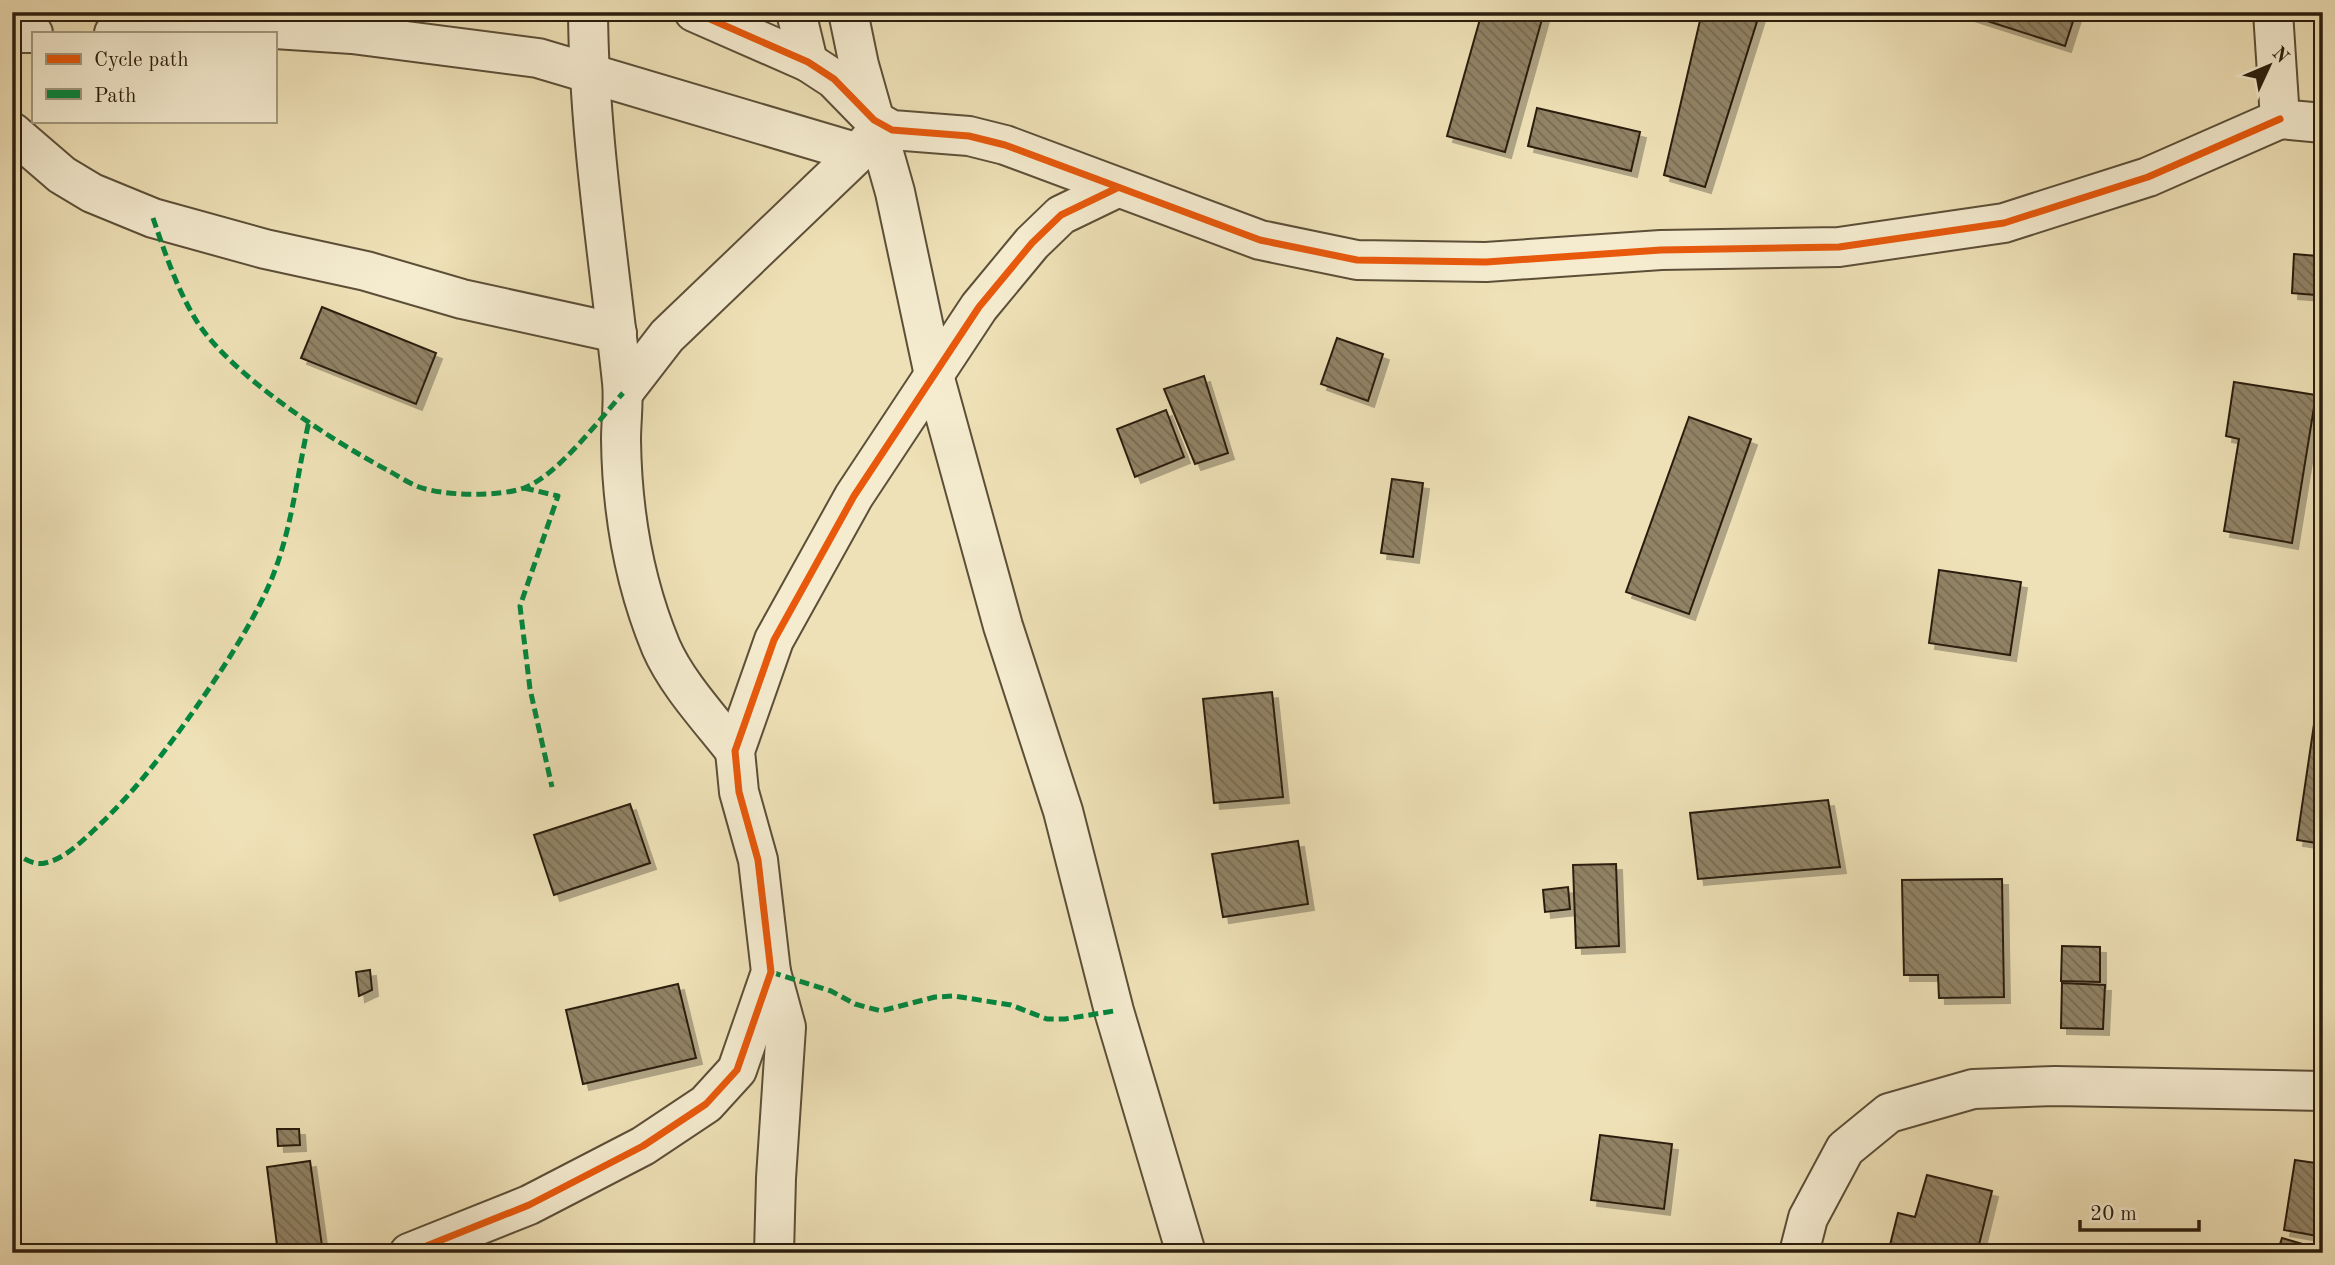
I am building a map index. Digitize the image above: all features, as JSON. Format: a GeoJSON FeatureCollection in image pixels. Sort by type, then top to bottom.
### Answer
{"type":"FeatureCollection","features":[{"type":"Feature","properties":{"kind":"street"},"geometry":{"type":"LineString","coordinates":[[588,12],[596,174],[623,394],[621,439],[631,545],[646,608],[663,650],[677,675],[735,751]]}},
{"type":"Feature","properties":{"kind":"street"},"geometry":{"type":"LineString","coordinates":[[695,12],[808,62],[834,79],[869,135],[895,192],[934,375],[1003,626],[1063,811],[1114,1011],[1186,1253]]}},
{"type":"Feature","properties":{"kind":"street"},"geometry":{"type":"LineString","coordinates":[[796,12],[808,62]]}},
{"type":"Feature","properties":{"kind":"street"},"geometry":{"type":"LineString","coordinates":[[848,12],[869,135]]}},
{"type":"Feature","properties":{"kind":"street"},"geometry":{"type":"LineString","coordinates":[[2273,12],[2280,119]]}},
{"type":"Feature","properties":{"kind":"street"},"geometry":{"type":"LineString","coordinates":[[154,32],[275,29],[352,34],[538,58],[869,135],[892,130],[969,136],[1005,145],[1260,240],[1357,260],[1486,262],[1661,250],[1839,247],[2004,223],[2148,177],[2280,119],[2323,123]]}},
{"type":"Feature","properties":{"kind":"street"},"geometry":{"type":"LineString","coordinates":[[12,33],[32,33]]}},
{"type":"Feature","properties":{"kind":"street"},"geometry":{"type":"LineString","coordinates":[[12,132],[62,175],[92,194],[153,218],[265,249],[366,271],[462,299],[617,333]]}},
{"type":"Feature","properties":{"kind":"street"},"geometry":{"type":"LineString","coordinates":[[623,394],[667,336],[869,135]]}},
{"type":"Feature","properties":{"kind":"street"},"geometry":{"type":"LineString","coordinates":[[774,1253],[786,1027],[771,972],[758,860],[739,792],[735,751],[774,640],[854,496],[979,307],[1032,243],[1061,215],[1117,188]]}},
{"type":"Feature","properties":{"kind":"street"},"geometry":{"type":"LineString","coordinates":[[409,1253],[529,1205],[643,1146],[706,1104],[737,1070],[771,972]]}},
{"type":"Feature","properties":{"kind":"street"},"geometry":{"type":"LineString","coordinates":[[1799,1253],[1808,1217],[1845,1149],[1889,1113],[1973,1089],[2054,1086],[2323,1091]]}},
{"type":"Feature","properties":{"kind":"building"},"geometry":{"type":"Polygon","coordinates":[[[1482,12],[1544,12],[1505,152],[1447,136],[1482,12]]]}},
{"type":"Feature","properties":{"kind":"building"},"geometry":{"type":"Polygon","coordinates":[[[1702,12],[1760,12],[1705,187],[1664,175],[1702,12]]]}},
{"type":"Feature","properties":{"kind":"building"},"geometry":{"type":"Polygon","coordinates":[[[1959,12],[2076,12],[2065,46],[1959,12]]]}},
{"type":"Feature","properties":{"kind":"building"},"geometry":{"type":"Polygon","coordinates":[[[1537,108],[1640,132],[1631,171],[1528,146],[1537,108]]]}},
{"type":"Feature","properties":{"kind":"building"},"geometry":{"type":"Polygon","coordinates":[[[2294,254],[2317,256],[2315,295],[2292,293],[2294,254]]]}},
{"type":"Feature","properties":{"kind":"building"},"geometry":{"type":"Polygon","coordinates":[[[322,307],[436,353],[416,404],[301,358],[322,307]]]}},
{"type":"Feature","properties":{"kind":"building"},"geometry":{"type":"Polygon","coordinates":[[[1337,338],[1383,354],[1368,401],[1321,384],[1337,338]]]}},
{"type":"Feature","properties":{"kind":"building"},"geometry":{"type":"Polygon","coordinates":[[[1204,376],[1228,453],[1195,464],[1164,389],[1204,376]]]}},
{"type":"Feature","properties":{"kind":"building"},"geometry":{"type":"Polygon","coordinates":[[[2234,382],[2316,395],[2292,543],[2224,531],[2239,439],[2226,436],[2234,382]]]}},
{"type":"Feature","properties":{"kind":"building"},"geometry":{"type":"Polygon","coordinates":[[[1166,410],[1184,457],[1135,477],[1117,429],[1166,410]]]}},
{"type":"Feature","properties":{"kind":"building"},"geometry":{"type":"Polygon","coordinates":[[[1689,417],[1751,439],[1689,614],[1626,592],[1689,417]]]}},
{"type":"Feature","properties":{"kind":"building"},"geometry":{"type":"Polygon","coordinates":[[[1392,479],[1423,483],[1413,557],[1381,553],[1392,479]]]}},
{"type":"Feature","properties":{"kind":"building"},"geometry":{"type":"Polygon","coordinates":[[[1939,570],[2021,582],[2010,655],[1929,643],[1939,570]]]}},
{"type":"Feature","properties":{"kind":"building"},"geometry":{"type":"Polygon","coordinates":[[[2323,663],[2323,844],[2297,840],[2323,663]]]}},
{"type":"Feature","properties":{"kind":"building"},"geometry":{"type":"Polygon","coordinates":[[[1272,692],[1283,797],[1214,803],[1203,699],[1272,692]]]}},
{"type":"Feature","properties":{"kind":"building"},"geometry":{"type":"Polygon","coordinates":[[[1828,800],[1840,867],[1698,879],[1690,813],[1828,800]]]}},
{"type":"Feature","properties":{"kind":"building"},"geometry":{"type":"Polygon","coordinates":[[[630,804],[650,863],[554,895],[534,835],[630,804]]]}},
{"type":"Feature","properties":{"kind":"building"},"geometry":{"type":"Polygon","coordinates":[[[1298,841],[1308,904],[1223,917],[1212,854],[1298,841]]]}},
{"type":"Feature","properties":{"kind":"building"},"geometry":{"type":"Polygon","coordinates":[[[1616,864],[1619,946],[1576,948],[1573,865],[1616,864]]]}},
{"type":"Feature","properties":{"kind":"building"},"geometry":{"type":"Polygon","coordinates":[[[2002,879],[2004,997],[1939,998],[1938,975],[1904,975],[1902,880],[2002,879]]]}},
{"type":"Feature","properties":{"kind":"building"},"geometry":{"type":"Polygon","coordinates":[[[1568,887],[1570,909],[1545,912],[1543,890],[1568,887]]]}},
{"type":"Feature","properties":{"kind":"building"},"geometry":{"type":"Polygon","coordinates":[[[2062,946],[2100,947],[2100,982],[2061,981],[2062,946]]]}},
{"type":"Feature","properties":{"kind":"building"},"geometry":{"type":"Polygon","coordinates":[[[370,970],[372,990],[359,996],[356,972],[370,970]]]}},
{"type":"Feature","properties":{"kind":"building"},"geometry":{"type":"Polygon","coordinates":[[[2062,983],[2105,985],[2103,1029],[2061,1028],[2062,983]]]}},
{"type":"Feature","properties":{"kind":"building"},"geometry":{"type":"Polygon","coordinates":[[[678,984],[696,1058],[583,1084],[566,1010],[678,984]]]}},
{"type":"Feature","properties":{"kind":"building"},"geometry":{"type":"Polygon","coordinates":[[[277,1129],[299,1129],[300,1145],[278,1146],[277,1129]]]}},
{"type":"Feature","properties":{"kind":"building"},"geometry":{"type":"Polygon","coordinates":[[[1600,1135],[1672,1144],[1664,1209],[1591,1200],[1600,1135]]]}},
{"type":"Feature","properties":{"kind":"building"},"geometry":{"type":"Polygon","coordinates":[[[2295,1160],[2323,1164],[2323,1237],[2284,1230],[2295,1160]]]}},
{"type":"Feature","properties":{"kind":"building"},"geometry":{"type":"Polygon","coordinates":[[[310,1161],[323,1253],[278,1253],[267,1167],[310,1161]]]}},
{"type":"Feature","properties":{"kind":"building"},"geometry":{"type":"Polygon","coordinates":[[[1927,1175],[1992,1191],[1977,1253],[1888,1253],[1898,1213],[1915,1217],[1927,1175]]]}},
{"type":"Feature","properties":{"kind":"building"},"geometry":{"type":"Polygon","coordinates":[[[2282,1238],[2323,1250],[2323,1253],[2277,1253],[2282,1238]]]}},
{"type":"Feature","properties":{"kind":"marked path"},"geometry":{"type":"LineString","coordinates":[[153,218],[183,296],[211,341],[256,383],[311,424],[419,487],[472,494],[501,493],[524,488],[537,482],[563,460],[623,393]]}},
{"type":"Feature","properties":{"kind":"marked path"},"geometry":{"type":"LineString","coordinates":[[12,850],[27,860],[41,864],[59,858],[71,850],[135,788],[195,709],[257,611],[273,575],[287,532],[309,421]]}},
{"type":"Feature","properties":{"kind":"marked path"},"geometry":{"type":"LineString","coordinates":[[524,488],[558,496],[520,606],[530,689],[552,787]]}},
{"type":"Feature","properties":{"kind":"marked path"},"geometry":{"type":"LineString","coordinates":[[771,972],[831,991],[855,1004],[881,1011],[935,997],[954,996],[1011,1005],[1047,1019],[1065,1019],[1114,1011]]}},
{"type":"Feature","properties":{"kind":"cycle path"},"geometry":{"type":"LineString","coordinates":[[694,12],[808,62],[834,79],[874,120],[892,130],[969,136],[1005,145],[1260,240],[1357,260],[1486,262],[1661,250],[1839,247],[2004,223],[2148,177],[2280,119]]}},
{"type":"Feature","properties":{"kind":"cycle path"},"geometry":{"type":"LineString","coordinates":[[409,1253],[529,1205],[643,1146],[706,1104],[737,1070],[771,972],[758,860],[739,792],[735,751],[774,640],[854,496],[979,307],[1032,243],[1061,215],[1117,188]]}}]}
